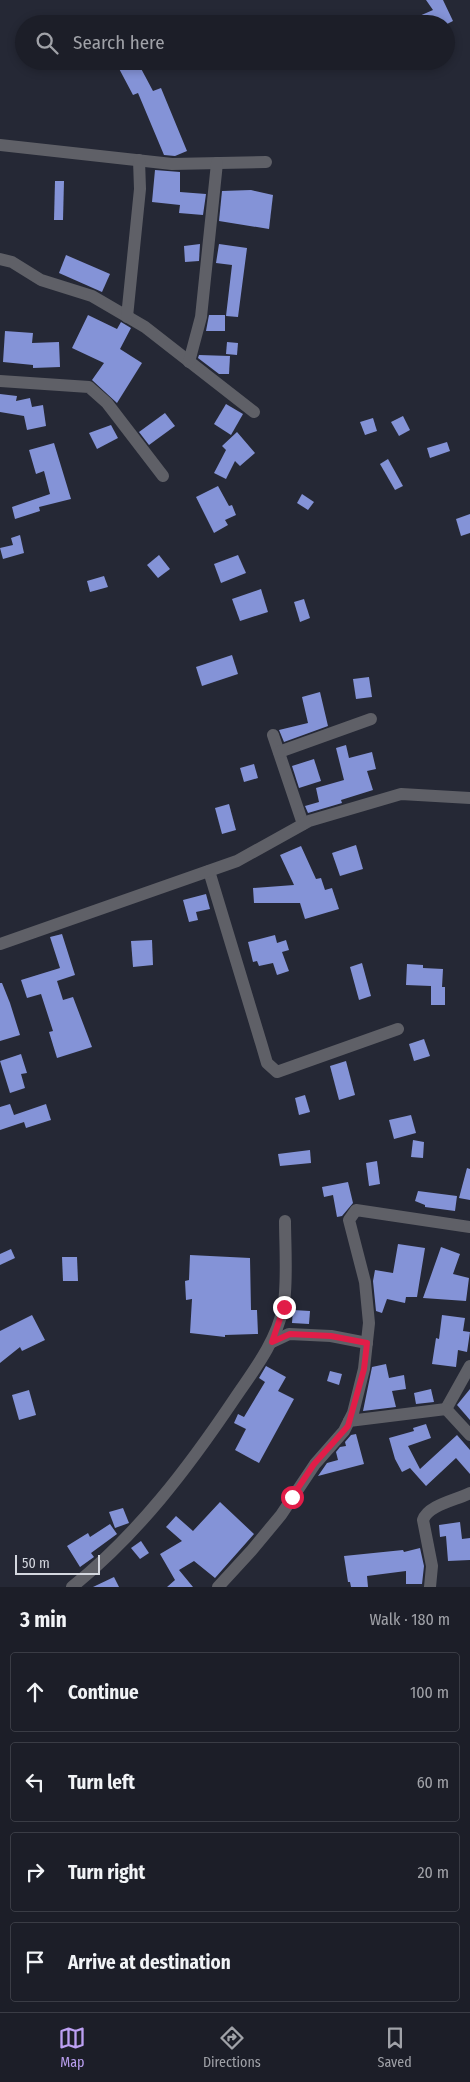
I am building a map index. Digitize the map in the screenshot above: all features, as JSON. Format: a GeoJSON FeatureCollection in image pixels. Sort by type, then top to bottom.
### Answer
{"type":"FeatureCollection","features":[{"type":"Feature","properties":{"kind":"street"},"geometry":{"type":"LineString","coordinates":[[0,145],[172,164],[266,162]]}},
{"type":"Feature","properties":{"kind":"street"},"geometry":{"type":"LineString","coordinates":[[127,317],[140,189],[138,160]]}},
{"type":"Feature","properties":{"kind":"street"},"geometry":{"type":"LineString","coordinates":[[189,362],[201,317],[217,163]]}},
{"type":"Feature","properties":{"kind":"street"},"geometry":{"type":"LineString","coordinates":[[0,259],[12,262],[41,280],[92,296],[127,317],[145,328],[254,412]]}},
{"type":"Feature","properties":{"kind":"street"},"geometry":{"type":"LineString","coordinates":[[0,381],[90,386],[107,403],[163,476]]}},
{"type":"Feature","properties":{"kind":"street"},"geometry":{"type":"LineString","coordinates":[[279,752],[370,720]]}},
{"type":"Feature","properties":{"kind":"street"},"geometry":{"type":"LineString","coordinates":[[273,735],[303,824]]}},
{"type":"Feature","properties":{"kind":"street"},"geometry":{"type":"LineString","coordinates":[[0,944],[237,861],[303,824],[401,794],[470,798]]}},
{"type":"Feature","properties":{"kind":"street"},"geometry":{"type":"LineString","coordinates":[[208,871],[267,1063],[277,1072],[398,1029]]}},
{"type":"Feature","properties":{"kind":"street"},"geometry":{"type":"LineString","coordinates":[[225,1584],[281,1515],[314,1464],[340,1436],[349,1421],[364,1369],[369,1323],[365,1282],[350,1220],[356,1210],[470,1227]]}},
{"type":"Feature","properties":{"kind":"street"},"geometry":{"type":"LineString","coordinates":[[72,1587],[103,1562],[158,1504],[197,1454],[272,1342],[284,1307],[286,1221]]}},
{"type":"Feature","properties":{"kind":"street"},"geometry":{"type":"LineString","coordinates":[[272,1342],[290,1334],[331,1336],[367,1343]]}},
{"type":"Feature","properties":{"kind":"street"},"geometry":{"type":"LineString","coordinates":[[446,1409],[470,1366]]}},
{"type":"Feature","properties":{"kind":"street"},"geometry":{"type":"LineString","coordinates":[[349,1421],[446,1409]]}},
{"type":"Feature","properties":{"kind":"street"},"geometry":{"type":"LineString","coordinates":[[446,1409],[470,1435]]}},
{"type":"Feature","properties":{"kind":"street"},"geometry":{"type":"LineString","coordinates":[[430,1587],[432,1566],[423,1520],[424,1516],[438,1506],[470,1493]]}},
{"type":"Feature","properties":{"kind":"building"},"geometry":{"type":"Polygon","coordinates":[[[426,0],[443,0],[450,15],[422,15],[433,10],[426,0]]]}},
{"type":"Feature","properties":{"kind":"building"},"geometry":{"type":"Polygon","coordinates":[[[120,70],[142,70],[153,91],[161,88],[187,151],[175,156],[164,155],[138,93],[133,95],[120,70]]]}},
{"type":"Feature","properties":{"kind":"building"},"geometry":{"type":"Polygon","coordinates":[[[155,170],[180,172],[180,192],[206,194],[203,215],[179,213],[180,205],[152,202],[155,170]]]}},
{"type":"Feature","properties":{"kind":"building"},"geometry":{"type":"Polygon","coordinates":[[[55,181],[64,181],[63,220],[54,220],[55,181]]]}},
{"type":"Feature","properties":{"kind":"building"},"geometry":{"type":"Polygon","coordinates":[[[251,190],[273,195],[269,229],[219,221],[222,191],[251,190]]]}},
{"type":"Feature","properties":{"kind":"building"},"geometry":{"type":"Polygon","coordinates":[[[200,244],[199,261],[185,262],[184,246],[200,244]]]}},
{"type":"Feature","properties":{"kind":"building"},"geometry":{"type":"Polygon","coordinates":[[[219,244],[247,248],[238,317],[226,316],[232,265],[216,263],[219,244]]]}},
{"type":"Feature","properties":{"kind":"building"},"geometry":{"type":"Polygon","coordinates":[[[66,255],[110,274],[102,292],[59,273],[66,255]]]}},
{"type":"Feature","properties":{"kind":"building"},"geometry":{"type":"Polygon","coordinates":[[[88,315],[117,329],[121,322],[131,328],[120,349],[142,363],[117,403],[92,380],[104,363],[72,348],[88,315]]]}},
{"type":"Feature","properties":{"kind":"building"},"geometry":{"type":"Polygon","coordinates":[[[209,315],[225,315],[225,331],[206,331],[209,315]]]}},
{"type":"Feature","properties":{"kind":"building"},"geometry":{"type":"Polygon","coordinates":[[[5,331],[33,333],[32,343],[59,342],[60,367],[33,368],[33,365],[3,362],[5,331]]]}},
{"type":"Feature","properties":{"kind":"building"},"geometry":{"type":"Polygon","coordinates":[[[227,342],[238,343],[237,355],[226,354],[227,342]]]}},
{"type":"Feature","properties":{"kind":"building"},"geometry":{"type":"Polygon","coordinates":[[[199,355],[230,356],[229,374],[219,374],[198,358],[199,355]]]}},
{"type":"Feature","properties":{"kind":"building"},"geometry":{"type":"Polygon","coordinates":[[[0,394],[17,396],[16,401],[30,398],[32,407],[43,405],[46,426],[27,430],[24,416],[0,412],[0,394]]]}},
{"type":"Feature","properties":{"kind":"building"},"geometry":{"type":"Polygon","coordinates":[[[226,404],[243,414],[231,435],[214,424],[226,404]]]}},
{"type":"Feature","properties":{"kind":"building"},"geometry":{"type":"Polygon","coordinates":[[[165,413],[175,426],[149,445],[139,432],[165,413]]]}},
{"type":"Feature","properties":{"kind":"building"},"geometry":{"type":"Polygon","coordinates":[[[403,416],[410,430],[399,436],[391,422],[403,416]]]}},
{"type":"Feature","properties":{"kind":"building"},"geometry":{"type":"Polygon","coordinates":[[[373,418],[377,431],[365,435],[360,422],[373,418]]]}},
{"type":"Feature","properties":{"kind":"building"},"geometry":{"type":"Polygon","coordinates":[[[111,425],[118,438],[97,449],[89,433],[111,425]]]}},
{"type":"Feature","properties":{"kind":"building"},"geometry":{"type":"Polygon","coordinates":[[[237,432],[255,453],[240,466],[235,461],[226,479],[214,473],[226,450],[222,446],[237,432]]]}},
{"type":"Feature","properties":{"kind":"building"},"geometry":{"type":"Polygon","coordinates":[[[447,442],[450,451],[430,458],[427,448],[447,442]]]}},
{"type":"Feature","properties":{"kind":"building"},"geometry":{"type":"Polygon","coordinates":[[[54,443],[71,499],[39,507],[40,511],[15,519],[12,507],[50,494],[44,471],[36,474],[29,450],[54,443]]]}},
{"type":"Feature","properties":{"kind":"building"},"geometry":{"type":"Polygon","coordinates":[[[388,459],[403,486],[395,490],[380,464],[388,459]]]}},
{"type":"Feature","properties":{"kind":"building"},"geometry":{"type":"Polygon","coordinates":[[[218,486],[229,506],[232,505],[236,515],[225,520],[228,525],[214,533],[196,497],[218,486]]]}},
{"type":"Feature","properties":{"kind":"building"},"geometry":{"type":"Polygon","coordinates":[[[302,494],[314,502],[308,510],[297,503],[302,494]]]}},
{"type":"Feature","properties":{"kind":"building"},"geometry":{"type":"Polygon","coordinates":[[[470,514],[470,533],[461,536],[456,519],[470,514]]]}},
{"type":"Feature","properties":{"kind":"building"},"geometry":{"type":"Polygon","coordinates":[[[20,535],[24,553],[3,559],[0,548],[13,545],[11,538],[20,535]]]}},
{"type":"Feature","properties":{"kind":"building"},"geometry":{"type":"Polygon","coordinates":[[[159,555],[170,569],[158,578],[147,565],[159,555]]]}},
{"type":"Feature","properties":{"kind":"building"},"geometry":{"type":"Polygon","coordinates":[[[238,555],[246,573],[221,583],[214,564],[238,555]]]}},
{"type":"Feature","properties":{"kind":"building"},"geometry":{"type":"Polygon","coordinates":[[[104,576],[108,587],[90,592],[87,581],[104,576]]]}},
{"type":"Feature","properties":{"kind":"building"},"geometry":{"type":"Polygon","coordinates":[[[261,589],[268,612],[240,621],[232,599],[261,589]]]}},
{"type":"Feature","properties":{"kind":"building"},"geometry":{"type":"Polygon","coordinates":[[[304,599],[310,618],[300,622],[294,602],[304,599]]]}},
{"type":"Feature","properties":{"kind":"building"},"geometry":{"type":"Polygon","coordinates":[[[232,655],[238,674],[202,686],[196,667],[232,655]]]}},
{"type":"Feature","properties":{"kind":"building"},"geometry":{"type":"Polygon","coordinates":[[[369,677],[372,697],[356,699],[353,679],[369,677]]]}},
{"type":"Feature","properties":{"kind":"building"},"geometry":{"type":"Polygon","coordinates":[[[320,692],[328,726],[284,742],[279,730],[308,723],[302,697],[320,692]]]}},
{"type":"Feature","properties":{"kind":"building"},"geometry":{"type":"Polygon","coordinates":[[[346,745],[349,758],[372,752],[376,769],[367,771],[373,790],[341,800],[342,803],[308,813],[305,806],[319,802],[316,788],[344,780],[336,748],[346,745]]]}},
{"type":"Feature","properties":{"kind":"building"},"geometry":{"type":"Polygon","coordinates":[[[314,759],[321,781],[299,788],[292,766],[314,759]]]}},
{"type":"Feature","properties":{"kind":"building"},"geometry":{"type":"Polygon","coordinates":[[[254,764],[258,778],[244,782],[240,768],[254,764]]]}},
{"type":"Feature","properties":{"kind":"building"},"geometry":{"type":"Polygon","coordinates":[[[229,804],[236,830],[222,834],[215,808],[229,804]]]}},
{"type":"Feature","properties":{"kind":"building"},"geometry":{"type":"Polygon","coordinates":[[[356,845],[363,869],[340,876],[332,853],[356,845]]]}},
{"type":"Feature","properties":{"kind":"building"},"geometry":{"type":"Polygon","coordinates":[[[301,846],[316,879],[321,878],[325,890],[332,888],[339,909],[305,919],[300,903],[254,903],[253,888],[294,885],[280,855],[301,846]]]}},
{"type":"Feature","properties":{"kind":"building"},"geometry":{"type":"Polygon","coordinates":[[[206,894],[210,909],[196,912],[198,920],[189,922],[183,900],[206,894]]]}},
{"type":"Feature","properties":{"kind":"building"},"geometry":{"type":"Polygon","coordinates":[[[62,934],[75,975],[57,981],[63,1000],[73,997],[92,1047],[57,1058],[49,1032],[53,1031],[41,994],[27,998],[21,980],[60,968],[50,937],[62,934]]]}},
{"type":"Feature","properties":{"kind":"building"},"geometry":{"type":"Polygon","coordinates":[[[275,935],[277,943],[286,940],[289,950],[282,952],[289,971],[277,975],[273,963],[259,966],[257,961],[253,962],[248,942],[275,935]]]}},
{"type":"Feature","properties":{"kind":"building"},"geometry":{"type":"Polygon","coordinates":[[[152,940],[153,965],[133,967],[131,941],[152,940]]]}},
{"type":"Feature","properties":{"kind":"building"},"geometry":{"type":"Polygon","coordinates":[[[362,963],[371,996],[359,1000],[350,967],[362,963]]]}},
{"type":"Feature","properties":{"kind":"building"},"geometry":{"type":"Polygon","coordinates":[[[407,964],[423,965],[423,968],[443,969],[442,987],[445,987],[445,1005],[431,1005],[431,986],[406,985],[407,964]]]}},
{"type":"Feature","properties":{"kind":"building"},"geometry":{"type":"Polygon","coordinates":[[[0,983],[2,983],[10,1003],[20,1035],[0,1041],[0,983]]]}},
{"type":"Feature","properties":{"kind":"building"},"geometry":{"type":"Polygon","coordinates":[[[424,1039],[430,1056],[414,1061],[409,1044],[424,1039]]]}},
{"type":"Feature","properties":{"kind":"building"},"geometry":{"type":"Polygon","coordinates":[[[21,1054],[27,1073],[21,1074],[25,1088],[10,1093],[0,1061],[21,1054]]]}},
{"type":"Feature","properties":{"kind":"building"},"geometry":{"type":"Polygon","coordinates":[[[346,1061],[355,1095],[339,1100],[330,1066],[346,1061]]]}},
{"type":"Feature","properties":{"kind":"building"},"geometry":{"type":"Polygon","coordinates":[[[305,1095],[310,1112],[299,1115],[295,1098],[305,1095]]]}},
{"type":"Feature","properties":{"kind":"building"},"geometry":{"type":"Polygon","coordinates":[[[10,1104],[14,1115],[46,1104],[51,1120],[26,1128],[24,1122],[0,1130],[0,1107],[10,1104]]]}},
{"type":"Feature","properties":{"kind":"building"},"geometry":{"type":"Polygon","coordinates":[[[411,1115],[416,1133],[394,1139],[389,1120],[411,1115]]]}},
{"type":"Feature","properties":{"kind":"building"},"geometry":{"type":"Polygon","coordinates":[[[413,1140],[424,1142],[423,1158],[411,1157],[413,1140]]]}},
{"type":"Feature","properties":{"kind":"building"},"geometry":{"type":"Polygon","coordinates":[[[310,1150],[311,1163],[280,1166],[278,1154],[310,1150]]]}},
{"type":"Feature","properties":{"kind":"building"},"geometry":{"type":"Polygon","coordinates":[[[377,1161],[380,1184],[369,1186],[366,1163],[377,1161]]]}},
{"type":"Feature","properties":{"kind":"building"},"geometry":{"type":"Polygon","coordinates":[[[467,1168],[470,1169],[470,1200],[459,1198],[467,1168]]]}},
{"type":"Feature","properties":{"kind":"building"},"geometry":{"type":"Polygon","coordinates":[[[348,1182],[353,1203],[342,1216],[337,1217],[333,1195],[324,1197],[322,1187],[348,1182]]]}},
{"type":"Feature","properties":{"kind":"building"},"geometry":{"type":"Polygon","coordinates":[[[418,1191],[457,1196],[455,1211],[425,1207],[425,1205],[415,1201],[418,1191]]]}},
{"type":"Feature","properties":{"kind":"building"},"geometry":{"type":"Polygon","coordinates":[[[398,1244],[425,1248],[417,1297],[406,1297],[405,1303],[387,1299],[382,1313],[376,1311],[373,1281],[375,1270],[393,1273],[398,1244]]]}},
{"type":"Feature","properties":{"kind":"building"},"geometry":{"type":"Polygon","coordinates":[[[441,1247],[460,1254],[453,1274],[469,1278],[466,1301],[423,1298],[441,1247]]]}},
{"type":"Feature","properties":{"kind":"building"},"geometry":{"type":"Polygon","coordinates":[[[11,1249],[15,1258],[0,1265],[0,1254],[11,1249]]]}},
{"type":"Feature","properties":{"kind":"building"},"geometry":{"type":"Polygon","coordinates":[[[190,1255],[250,1258],[251,1310],[257,1310],[258,1334],[225,1335],[225,1337],[190,1333],[192,1299],[186,1300],[185,1281],[189,1280],[190,1255]]]}},
{"type":"Feature","properties":{"kind":"building"},"geometry":{"type":"Polygon","coordinates":[[[62,1257],[77,1257],[78,1281],[63,1281],[62,1257]]]}},
{"type":"Feature","properties":{"kind":"building"},"geometry":{"type":"Polygon","coordinates":[[[293,1310],[310,1311],[309,1324],[292,1323],[293,1310]]]}},
{"type":"Feature","properties":{"kind":"building"},"geometry":{"type":"Polygon","coordinates":[[[32,1315],[45,1340],[22,1351],[20,1347],[0,1363],[0,1331],[32,1315]]]}},
{"type":"Feature","properties":{"kind":"building"},"geometry":{"type":"Polygon","coordinates":[[[442,1315],[465,1318],[463,1331],[470,1332],[467,1352],[458,1350],[456,1367],[432,1364],[436,1338],[439,1339],[442,1315]]]}},
{"type":"Feature","properties":{"kind":"building"},"geometry":{"type":"Polygon","coordinates":[[[386,1364],[389,1378],[404,1375],[406,1389],[392,1391],[396,1407],[363,1411],[372,1367],[386,1364]]]}},
{"type":"Feature","properties":{"kind":"building"},"geometry":{"type":"Polygon","coordinates":[[[266,1366],[286,1377],[278,1391],[294,1399],[259,1463],[235,1450],[246,1429],[234,1423],[238,1414],[244,1417],[265,1382],[259,1378],[266,1366]]]}},
{"type":"Feature","properties":{"kind":"building"},"geometry":{"type":"Polygon","coordinates":[[[330,1371],[342,1374],[339,1385],[327,1381],[330,1371]]]}},
{"type":"Feature","properties":{"kind":"building"},"geometry":{"type":"Polygon","coordinates":[[[431,1389],[434,1402],[416,1404],[414,1393],[431,1389]]]}},
{"type":"Feature","properties":{"kind":"building"},"geometry":{"type":"Polygon","coordinates":[[[470,1389],[470,1420],[457,1405],[470,1389]]]}},
{"type":"Feature","properties":{"kind":"building"},"geometry":{"type":"Polygon","coordinates":[[[29,1390],[36,1415],[19,1420],[12,1395],[29,1390]]]}},
{"type":"Feature","properties":{"kind":"building"},"geometry":{"type":"Polygon","coordinates":[[[426,1424],[431,1438],[408,1446],[420,1469],[457,1435],[470,1450],[470,1474],[456,1458],[426,1486],[410,1468],[402,1472],[395,1459],[389,1438],[414,1431],[413,1428],[426,1424]]]}},
{"type":"Feature","properties":{"kind":"building"},"geometry":{"type":"Polygon","coordinates":[[[356,1434],[364,1464],[318,1476],[327,1463],[338,1460],[336,1452],[340,1447],[346,1446],[345,1442],[351,1435],[356,1434]]]}},
{"type":"Feature","properties":{"kind":"building"},"geometry":{"type":"Polygon","coordinates":[[[220,1502],[254,1534],[215,1578],[194,1561],[179,1570],[193,1587],[167,1587],[175,1580],[160,1554],[182,1541],[166,1527],[176,1516],[193,1531],[220,1502]]]}},
{"type":"Feature","properties":{"kind":"building"},"geometry":{"type":"Polygon","coordinates":[[[123,1508],[129,1523],[115,1528],[109,1512],[123,1508]]]}},
{"type":"Feature","properties":{"kind":"building"},"geometry":{"type":"Polygon","coordinates":[[[460,1522],[462,1539],[470,1538],[470,1560],[448,1561],[446,1536],[440,1537],[439,1525],[460,1522]]]}},
{"type":"Feature","properties":{"kind":"building"},"geometry":{"type":"Polygon","coordinates":[[[110,1524],[117,1534],[91,1553],[94,1557],[80,1567],[67,1546],[88,1533],[90,1537],[110,1524]]]}},
{"type":"Feature","properties":{"kind":"building"},"geometry":{"type":"Polygon","coordinates":[[[141,1541],[149,1553],[140,1559],[131,1548],[141,1541]]]}},
{"type":"Feature","properties":{"kind":"building"},"geometry":{"type":"Polygon","coordinates":[[[420,1548],[424,1566],[422,1584],[406,1584],[406,1571],[367,1576],[368,1587],[351,1587],[350,1582],[348,1582],[344,1556],[403,1550],[404,1552],[420,1548]]]}},
{"type":"Feature","properties":{"kind":"building"},"geometry":{"type":"Polygon","coordinates":[[[114,1577],[119,1587],[93,1587],[114,1577]]]}},
{"type":"Feature","properties":{"kind":"route"},"geometry":{"type":"LineString","coordinates":[[284,1307],[272,1342],[290,1334],[331,1336],[367,1343],[364,1369],[348,1426],[314,1464],[292,1497]]}}]}
